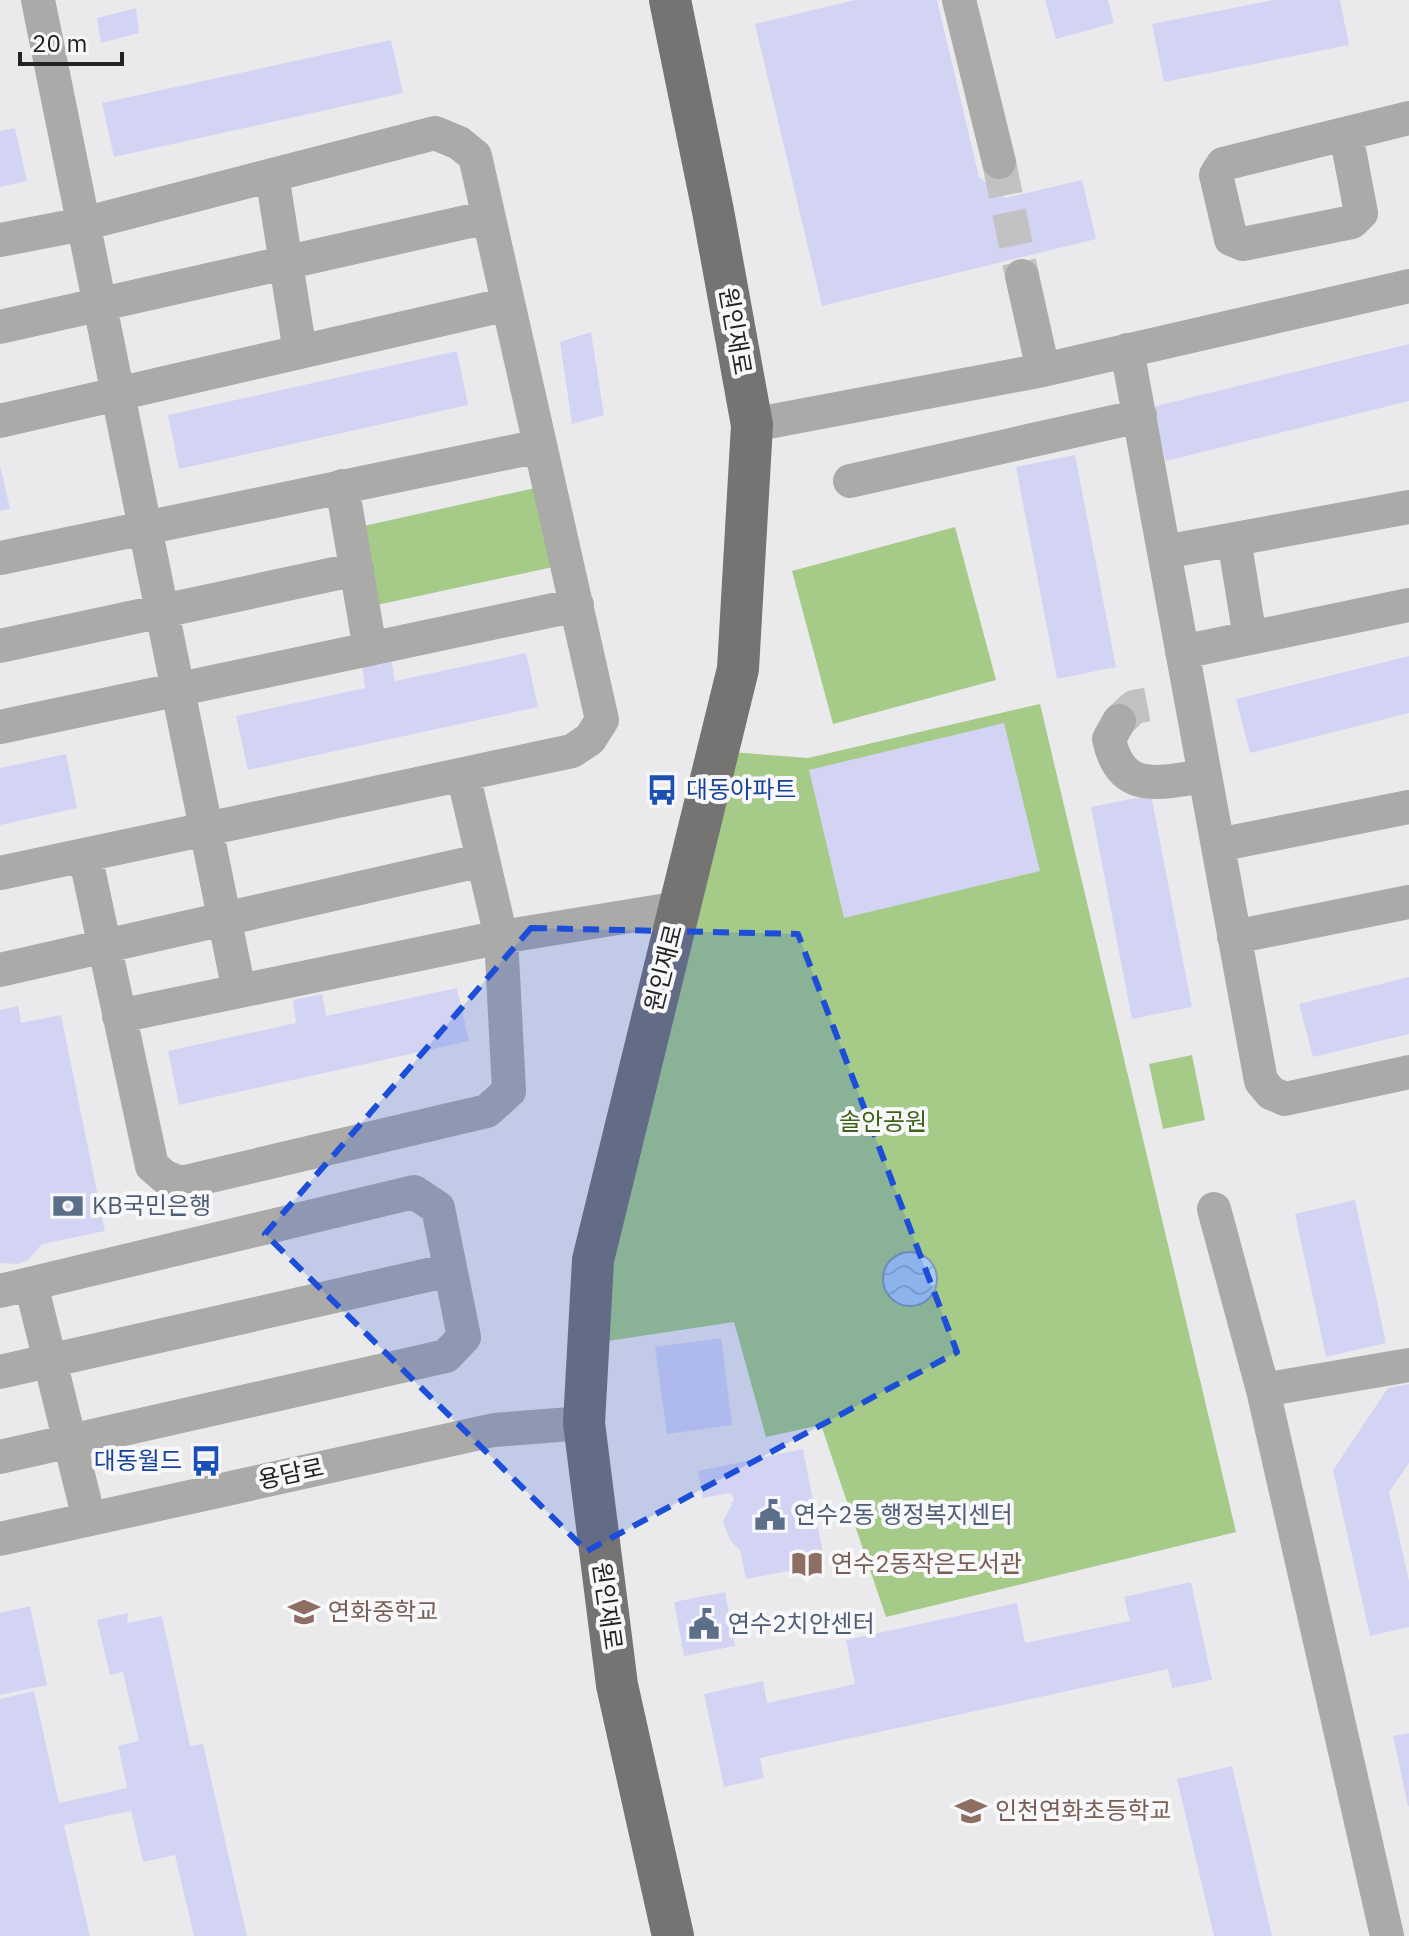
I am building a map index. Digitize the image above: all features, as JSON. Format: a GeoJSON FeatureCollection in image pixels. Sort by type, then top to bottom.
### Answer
{"type":"FeatureCollection","features":[{"type":"Feature","properties":{"kind":"main road","name":"원인재로"},"geometry":{"type":"LineString","coordinates":[[670,0],[752,425],[738,669],[593,1260],[584,1423],[617,1685],[673,1936]]}},
{"type":"Feature","properties":{"kind":"street"},"geometry":{"type":"LineString","coordinates":[[38,0],[239,991]]}},
{"type":"Feature","properties":{"kind":"street"},"geometry":{"type":"LineString","coordinates":[[959,0],[999,162]]}},
{"type":"Feature","properties":{"kind":"street"},"geometry":{"type":"LineString","coordinates":[[1346,134],[1409,118]]}},
{"type":"Feature","properties":{"kind":"street"},"geometry":{"type":"LineString","coordinates":[[0,240],[83,224],[435,133],[459,143],[475,156],[602,720],[590,739],[572,751],[0,873]]}},
{"type":"Feature","properties":{"kind":"street"},"geometry":{"type":"LineString","coordinates":[[272,175],[300,352]]}},
{"type":"Feature","properties":{"kind":"street"},"geometry":{"type":"LineString","coordinates":[[0,327],[488,217]]}},
{"type":"Feature","properties":{"kind":"street"},"geometry":{"type":"LineString","coordinates":[[1022,276],[1043,370]]}},
{"type":"Feature","properties":{"kind":"street"},"geometry":{"type":"LineString","coordinates":[[752,425],[1043,370],[1409,286]]}},
{"type":"Feature","properties":{"kind":"street"},"geometry":{"type":"LineString","coordinates":[[0,421],[508,304]]}},
{"type":"Feature","properties":{"kind":"street"},"geometry":{"type":"LineString","coordinates":[[1127,350],[1261,1081],[1271,1093],[1285,1099],[1409,1072]]}},
{"type":"Feature","properties":{"kind":"street"},"geometry":{"type":"LineString","coordinates":[[850,481],[1140,416]]}},
{"type":"Feature","properties":{"kind":"street"},"geometry":{"type":"LineString","coordinates":[[0,558],[540,446]]}},
{"type":"Feature","properties":{"kind":"street"},"geometry":{"type":"LineString","coordinates":[[342,486],[370,649]]}},
{"type":"Feature","properties":{"kind":"street"},"geometry":{"type":"LineString","coordinates":[[1164,552],[1409,507]]}},
{"type":"Feature","properties":{"kind":"street"},"geometry":{"type":"LineString","coordinates":[[1234,539],[1250,638]]}},
{"type":"Feature","properties":{"kind":"street"},"geometry":{"type":"LineString","coordinates":[[0,646],[357,569]]}},
{"type":"Feature","properties":{"kind":"street"},"geometry":{"type":"LineString","coordinates":[[0,727],[577,605]]}},
{"type":"Feature","properties":{"kind":"street"},"geometry":{"type":"LineString","coordinates":[[1182,652],[1409,605]]}},
{"type":"Feature","properties":{"kind":"street"},"geometry":{"type":"LineString","coordinates":[[1119,721],[1109,739],[1113,758],[1129,776],[1149,783],[1205,776]]}},
{"type":"Feature","properties":{"kind":"street"},"geometry":{"type":"LineString","coordinates":[[85,855],[152,1166],[165,1177],[181,1183],[487,1111],[509,1091],[501,937],[463,774]]}},
{"type":"Feature","properties":{"kind":"street"},"geometry":{"type":"LineString","coordinates":[[1218,845],[1409,807]]}},
{"type":"Feature","properties":{"kind":"street"},"geometry":{"type":"LineString","coordinates":[[0,970],[483,860]]}},
{"type":"Feature","properties":{"kind":"street"},"geometry":{"type":"LineString","coordinates":[[1234,937],[1409,902]]}},
{"type":"Feature","properties":{"kind":"street"},"geometry":{"type":"LineString","coordinates":[[119,1016],[501,937],[679,908]]}},
{"type":"Feature","properties":{"kind":"street"},"geometry":{"type":"LineString","coordinates":[[0,1457],[71,1441],[446,1356],[464,1337],[438,1208],[414,1192],[16,1287],[52,1361],[71,1441],[89,1519]]}},
{"type":"Feature","properties":{"kind":"street"},"geometry":{"type":"LineString","coordinates":[[1214,1209],[1263,1390],[1387,1936]]}},
{"type":"Feature","properties":{"kind":"street"},"geometry":{"type":"LineString","coordinates":[[0,1372],[450,1270]]}},
{"type":"Feature","properties":{"kind":"street"},"geometry":{"type":"LineString","coordinates":[[1263,1390],[1409,1365]]}},
{"type":"Feature","properties":{"kind":"street","name":"용담로"},"geometry":{"type":"LineString","coordinates":[[0,1539],[494,1430],[584,1423]]}},
{"type":"Feature","properties":{"kind":"highlighted area"},"geometry":{"type":"Polygon","coordinates":[[[531,928],[798,934],[957,1352],[587,1551],[265,1234],[531,928]]]}},
{"type":"Feature","properties":{"kind":"green space"},"geometry":{"type":"Polygon","coordinates":[[[549,485],[567,564],[363,608],[350,529],[549,485]]]}},
{"type":"Feature","properties":{"kind":"green space"},"geometry":{"type":"Polygon","coordinates":[[[955,527],[996,680],[833,724],[792,571],[955,527]]]}},
{"type":"Feature","properties":{"kind":"green space","name":"솔안공원"},"geometry":{"type":"Polygon","coordinates":[[[1040,704],[1236,1532],[886,1617],[821,1425],[766,1437],[734,1322],[588,1344],[718,751],[808,758],[1040,704]]]}},
{"type":"Feature","properties":{"kind":"green space"},"geometry":{"type":"Polygon","coordinates":[[[1192,1055],[1205,1120],[1163,1129],[1149,1064],[1192,1055]]]}},
{"type":"Feature","properties":{"kind":"water"},"geometry":{"type":"Polygon","coordinates":[[[910,1252],[929,1260],[937,1279],[929,1298],[910,1306],[891,1298],[883,1279],[891,1260],[910,1252]]]}},
{"type":"Feature","properties":{"kind":"building"},"geometry":{"type":"Polygon","coordinates":[[[855,0],[937,0],[979,177],[1005,198],[1082,180],[1096,239],[822,306],[755,24],[855,0]]]}},
{"type":"Feature","properties":{"kind":"building"},"geometry":{"type":"Polygon","coordinates":[[[1045,0],[1108,0],[1114,23],[1056,39],[1045,0]]]}},
{"type":"Feature","properties":{"kind":"building"},"geometry":{"type":"Polygon","coordinates":[[[1273,0],[1340,0],[1349,45],[1164,82],[1152,24],[1273,0]]]}},
{"type":"Feature","properties":{"kind":"building"},"geometry":{"type":"Polygon","coordinates":[[[136,8],[139,33],[101,43],[97,18],[136,8]]]}},
{"type":"Feature","properties":{"kind":"building"},"geometry":{"type":"Polygon","coordinates":[[[391,40],[403,93],[114,157],[102,103],[391,40]]]}},
{"type":"Feature","properties":{"kind":"building"},"geometry":{"type":"Polygon","coordinates":[[[15,128],[27,181],[0,187],[0,131],[15,128]]]}},
{"type":"Feature","properties":{"kind":"building"},"geometry":{"type":"Polygon","coordinates":[[[591,332],[604,415],[572,424],[560,342],[591,332]]]}},
{"type":"Feature","properties":{"kind":"building"},"geometry":{"type":"Polygon","coordinates":[[[1409,344],[1409,401],[1166,461],[1152,407],[1409,344]]]}},
{"type":"Feature","properties":{"kind":"building"},"geometry":{"type":"Polygon","coordinates":[[[457,351],[468,405],[179,469],[168,415],[457,351]]]}},
{"type":"Feature","properties":{"kind":"building"},"geometry":{"type":"Polygon","coordinates":[[[1075,455],[1116,667],[1057,679],[1016,467],[1075,455]]]}},
{"type":"Feature","properties":{"kind":"building"},"geometry":{"type":"Polygon","coordinates":[[[0,469],[10,509],[0,511],[0,469]]]}},
{"type":"Feature","properties":{"kind":"building"},"geometry":{"type":"Polygon","coordinates":[[[526,653],[538,707],[248,770],[236,716],[365,688],[362,665],[391,659],[395,681],[526,653]]]}},
{"type":"Feature","properties":{"kind":"building"},"geometry":{"type":"Polygon","coordinates":[[[1409,656],[1409,713],[1250,753],[1236,699],[1409,656]]]}},
{"type":"Feature","properties":{"kind":"building"},"geometry":{"type":"Polygon","coordinates":[[[1004,723],[1040,871],[844,918],[809,770],[1004,723]]]}},
{"type":"Feature","properties":{"kind":"building"},"geometry":{"type":"Polygon","coordinates":[[[66,754],[77,808],[0,825],[0,768],[66,754]]]}},
{"type":"Feature","properties":{"kind":"building"},"geometry":{"type":"Polygon","coordinates":[[[1151,795],[1192,1007],[1132,1019],[1091,807],[1151,795]]]}},
{"type":"Feature","properties":{"kind":"building"},"geometry":{"type":"Polygon","coordinates":[[[1409,977],[1409,1034],[1313,1057],[1299,1004],[1409,977]]]}},
{"type":"Feature","properties":{"kind":"building"},"geometry":{"type":"Polygon","coordinates":[[[457,988],[469,1041],[179,1105],[168,1051],[296,1023],[293,1000],[322,994],[326,1016],[457,988]]]}},
{"type":"Feature","properties":{"kind":"building"},"geometry":{"type":"Polygon","coordinates":[[[18,1006],[21,1023],[61,1015],[105,1231],[42,1244],[28,1260],[17,1264],[0,1263],[0,1010],[18,1006]]]}},
{"type":"Feature","properties":{"kind":"building"},"geometry":{"type":"Polygon","coordinates":[[[1355,1200],[1386,1343],[1326,1357],[1295,1214],[1355,1200]]]}},
{"type":"Feature","properties":{"kind":"building"},"geometry":{"type":"Polygon","coordinates":[[[721,1338],[732,1425],[667,1434],[655,1347],[721,1338]]]}},
{"type":"Feature","properties":{"kind":"building"},"geometry":{"type":"Polygon","coordinates":[[[1409,1384],[1409,1463],[1389,1492],[1409,1581],[1409,1627],[1370,1636],[1333,1470],[1388,1388],[1409,1384]]]}},
{"type":"Feature","properties":{"kind":"building","name":"연수2동 행정복지센터"},"geometry":{"type":"Polygon","coordinates":[[[803,1449],[825,1564],[746,1579],[740,1550],[730,1540],[723,1522],[734,1499],[731,1493],[703,1498],[698,1471],[803,1449]]]}},
{"type":"Feature","properties":{"kind":"building"},"geometry":{"type":"Polygon","coordinates":[[[1191,1582],[1212,1680],[1172,1688],[1168,1669],[760,1758],[764,1778],[724,1787],[704,1694],[763,1681],[767,1703],[855,1684],[846,1640],[1017,1603],[1025,1643],[1130,1621],[1124,1597],[1191,1582]]]}},
{"type":"Feature","properties":{"kind":"building","name":"연수2치안센터"},"geometry":{"type":"Polygon","coordinates":[[[725,1592],[735,1646],[684,1656],[674,1602],[725,1592]]]}},
{"type":"Feature","properties":{"kind":"building"},"geometry":{"type":"Polygon","coordinates":[[[30,1606],[47,1685],[0,1695],[0,1613],[30,1606]]]}},
{"type":"Feature","properties":{"kind":"building"},"geometry":{"type":"Polygon","coordinates":[[[128,1613],[127,1623],[162,1616],[190,1746],[203,1744],[247,1936],[194,1936],[175,1855],[143,1862],[131,1811],[64,1825],[90,1936],[0,1936],[0,1699],[34,1691],[59,1803],[127,1788],[118,1746],[139,1741],[123,1672],[110,1675],[97,1620],[128,1613]]]}},
{"type":"Feature","properties":{"kind":"building"},"geometry":{"type":"Polygon","coordinates":[[[1409,1733],[1409,1806],[1408,1806],[1393,1736],[1409,1733]]]}},
{"type":"Feature","properties":{"kind":"building"},"geometry":{"type":"Polygon","coordinates":[[[1232,1766],[1272,1936],[1214,1936],[1177,1779],[1232,1766]]]}},
{"type":"Feature","properties":{"kind":"tunnel"},"geometry":{"type":"LineString","coordinates":[[999,162],[1022,276]]}},
{"type":"Feature","properties":{"kind":"tunnel"},"geometry":{"type":"LineString","coordinates":[[1119,721],[1134,707],[1150,704]]}},
{"type":"Feature","properties":{"kind":"place","name":"대동아파트"},"geometry":{"type":"Point","coordinates":[662,790]}},
{"type":"Feature","properties":{"kind":"place","name":"KB국민은행"},"geometry":{"type":"Point","coordinates":[68,1206]}},
{"type":"Feature","properties":{"kind":"place","name":"대동월드"},"geometry":{"type":"Point","coordinates":[206,1461]}},
{"type":"Feature","properties":{"kind":"place","name":"연수2동 행정복지센터"},"geometry":{"type":"Point","coordinates":[770,1515]}},
{"type":"Feature","properties":{"kind":"place","name":"연수2동작은도서관"},"geometry":{"type":"Point","coordinates":[807,1564]}},
{"type":"Feature","properties":{"kind":"place","name":"연화중학교"},"geometry":{"type":"Point","coordinates":[304,1612]}},
{"type":"Feature","properties":{"kind":"place","name":"연수2치안센터"},"geometry":{"type":"Point","coordinates":[704,1624]}},
{"type":"Feature","properties":{"kind":"place","name":"인천연화초등학교"},"geometry":{"type":"Point","coordinates":[971,1811]}}]}
